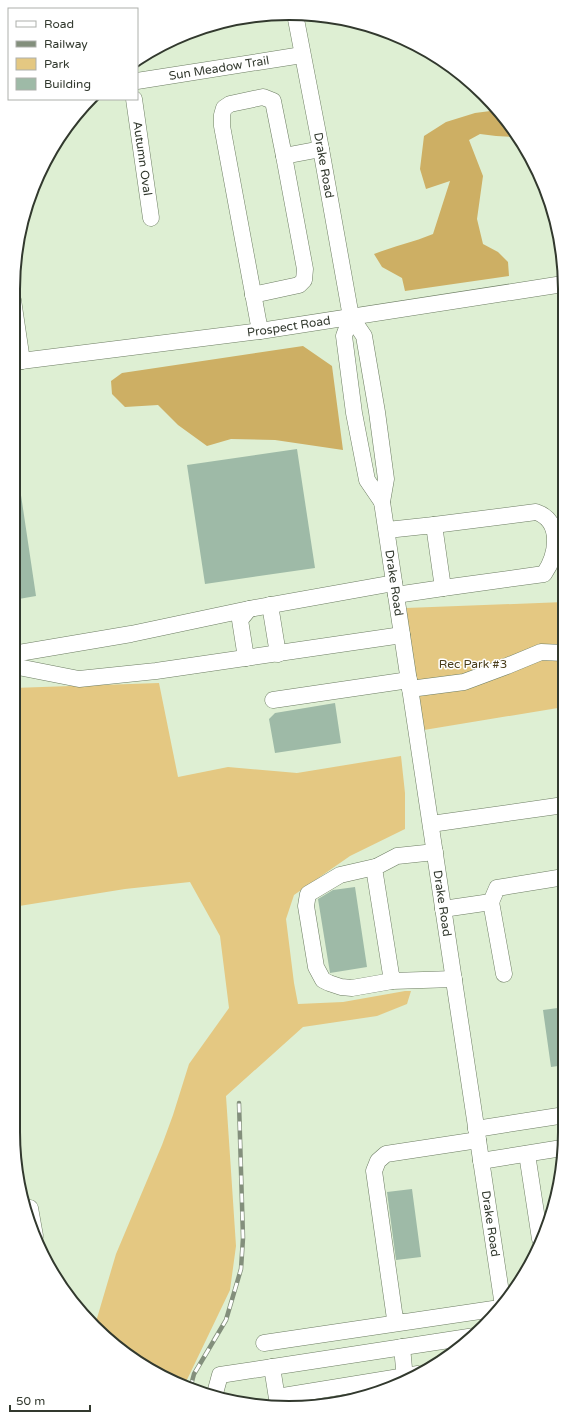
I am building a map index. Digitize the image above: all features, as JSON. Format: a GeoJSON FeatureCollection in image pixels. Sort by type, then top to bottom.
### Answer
{"type":"FeatureCollection","features":[{"type":"Feature","properties":{"kind":"street","name":"Drake Road"},"geometry":{"type":"LineString","coordinates":[[296,20],[351,317],[364,336],[377,412],[386,479],[382,502],[502,1297]]}},
{"type":"Feature","properties":{"kind":"street","name":"Sun Meadow Trail"},"geometry":{"type":"LineString","coordinates":[[138,81],[302,55]]}},
{"type":"Feature","properties":{"kind":"street"},"geometry":{"type":"LineString","coordinates":[[253,295],[299,285],[304,280],[305,269],[273,101],[263,97],[230,104],[224,108],[222,115],[222,126],[253,295],[260,331]]}},
{"type":"Feature","properties":{"kind":"street","name":"Autumn Oval"},"geometry":{"type":"LineString","coordinates":[[134,100],[151,218]]}},
{"type":"Feature","properties":{"kind":"street"},"geometry":{"type":"LineString","coordinates":[[284,156],[321,149]]}},
{"type":"Feature","properties":{"kind":"street","name":"Prospect Road"},"geometry":{"type":"LineString","coordinates":[[20,362],[260,331],[558,285]]}},
{"type":"Feature","properties":{"kind":"street","name":"Drake Road"},"geometry":{"type":"LineString","coordinates":[[351,317],[344,336],[354,413],[367,480],[382,502]]}},
{"type":"Feature","properties":{"kind":"street"},"geometry":{"type":"LineString","coordinates":[[20,653],[130,634],[270,605],[395,589],[443,588],[544,574],[550,565],[555,548],[554,532],[550,520],[536,512],[386,530]]}},
{"type":"Feature","properties":{"kind":"street"},"geometry":{"type":"LineString","coordinates":[[434,525],[443,588]]}},
{"type":"Feature","properties":{"kind":"street"},"geometry":{"type":"LineString","coordinates":[[270,605],[278,654]]}},
{"type":"Feature","properties":{"kind":"street"},"geometry":{"type":"LineString","coordinates":[[246,658],[240,620],[248,609]]}},
{"type":"Feature","properties":{"kind":"street"},"geometry":{"type":"LineString","coordinates":[[20,667],[79,679],[156,671],[402,635]]}},
{"type":"Feature","properties":{"kind":"street"},"geometry":{"type":"LineString","coordinates":[[273,700],[410,684],[464,682],[541,652],[558,653]]}},
{"type":"Feature","properties":{"kind":"street"},"geometry":{"type":"LineString","coordinates":[[431,824],[558,806]]}},
{"type":"Feature","properties":{"kind":"street"},"geometry":{"type":"LineString","coordinates":[[435,852],[397,856],[375,867],[340,875],[308,894],[306,906],[316,967],[323,980],[329,983],[341,987],[352,988],[392,981],[454,978]]}},
{"type":"Feature","properties":{"kind":"street"},"geometry":{"type":"LineString","coordinates":[[375,867],[392,981]]}},
{"type":"Feature","properties":{"kind":"street"},"geometry":{"type":"LineString","coordinates":[[504,974],[491,902],[497,888],[558,878]]}},
{"type":"Feature","properties":{"kind":"street"},"geometry":{"type":"LineString","coordinates":[[443,909],[491,902]]}},
{"type":"Feature","properties":{"kind":"street"},"geometry":{"type":"LineString","coordinates":[[402,1322],[395,1319],[374,1171],[378,1161],[386,1154],[558,1117]]}},
{"type":"Feature","properties":{"kind":"street"},"geometry":{"type":"LineString","coordinates":[[481,1161],[557,1149]]}},
{"type":"Feature","properties":{"kind":"street"},"geometry":{"type":"LineString","coordinates":[[527,1154],[539,1232]]}},
{"type":"Feature","properties":{"kind":"street"},"geometry":{"type":"LineString","coordinates":[[264,1343],[491,1309]]}},
{"type":"Feature","properties":{"kind":"street"},"geometry":{"type":"LineString","coordinates":[[216,1391],[220,1375],[402,1347],[454,1344]]}},
{"type":"Feature","properties":{"kind":"street"},"geometry":{"type":"LineString","coordinates":[[402,1347],[409,1373]]}},
{"type":"Feature","properties":{"kind":"street"},"geometry":{"type":"LineString","coordinates":[[272,1367],[278,1400]]}},
{"type":"Feature","properties":{"kind":"street"},"geometry":{"type":"LineString","coordinates":[[281,1401],[394,1380]]}},
{"type":"Feature","properties":{"kind":"green space","name":"Rec Park #3"},"geometry":{"type":"Polygon","coordinates":[[[558,602],[558,708],[424,730],[406,608],[558,602]]]}},
{"type":"Feature","properties":{"kind":"green space"},"geometry":{"type":"Polygon","coordinates":[[[159,683],[178,777],[228,767],[297,773],[401,756],[405,793],[405,829],[350,856],[294,895],[286,919],[298,1004],[343,1002],[411,991],[407,1004],[377,1016],[303,1027],[226,1096],[236,1246],[230,1290],[186,1381],[154,1365],[140,1356],[125,1345],[97,1319],[116,1254],[162,1145],[189,1064],[229,1008],[220,936],[190,882],[125,889],[20,906],[20,688],[159,683]]]}},
{"type":"Feature","properties":{"kind":"shaded area"},"geometry":{"type":"Polygon","coordinates":[[[490,111],[511,137],[480,134],[469,140],[483,176],[477,219],[483,244],[498,252],[508,262],[509,276],[405,291],[402,278],[382,267],[374,254],[433,234],[450,181],[426,189],[420,169],[424,136],[446,122],[475,113],[490,111]]]}},
{"type":"Feature","properties":{"kind":"shaded area"},"geometry":{"type":"Polygon","coordinates":[[[303,346],[332,366],[343,450],[275,440],[231,439],[207,446],[178,425],[158,405],[125,407],[112,394],[111,381],[122,373],[303,346]]]}},
{"type":"Feature","properties":{"kind":"building"},"geometry":{"type":"Polygon","coordinates":[[[297,449],[315,568],[205,584],[187,465],[297,449]]]}},
{"type":"Feature","properties":{"kind":"building"},"geometry":{"type":"Polygon","coordinates":[[[20,488],[36,596],[20,599],[20,488]]]}},
{"type":"Feature","properties":{"kind":"building"},"geometry":{"type":"Polygon","coordinates":[[[335,703],[341,743],[275,753],[269,719],[275,713],[335,703]]]}},
{"type":"Feature","properties":{"kind":"building"},"geometry":{"type":"Polygon","coordinates":[[[355,887],[367,967],[330,973],[318,899],[333,890],[355,887]]]}},
{"type":"Feature","properties":{"kind":"building"},"geometry":{"type":"Polygon","coordinates":[[[558,1008],[558,1066],[551,1067],[543,1010],[558,1008]]]}},
{"type":"Feature","properties":{"kind":"building"},"geometry":{"type":"Polygon","coordinates":[[[412,1189],[421,1257],[396,1260],[387,1192],[412,1189]]]}},
{"type":"Feature","properties":{"kind":"railway"},"geometry":{"type":"LineString","coordinates":[[192,1383],[194,1374],[226,1320],[241,1269],[243,1238],[239,1103]]}}]}
